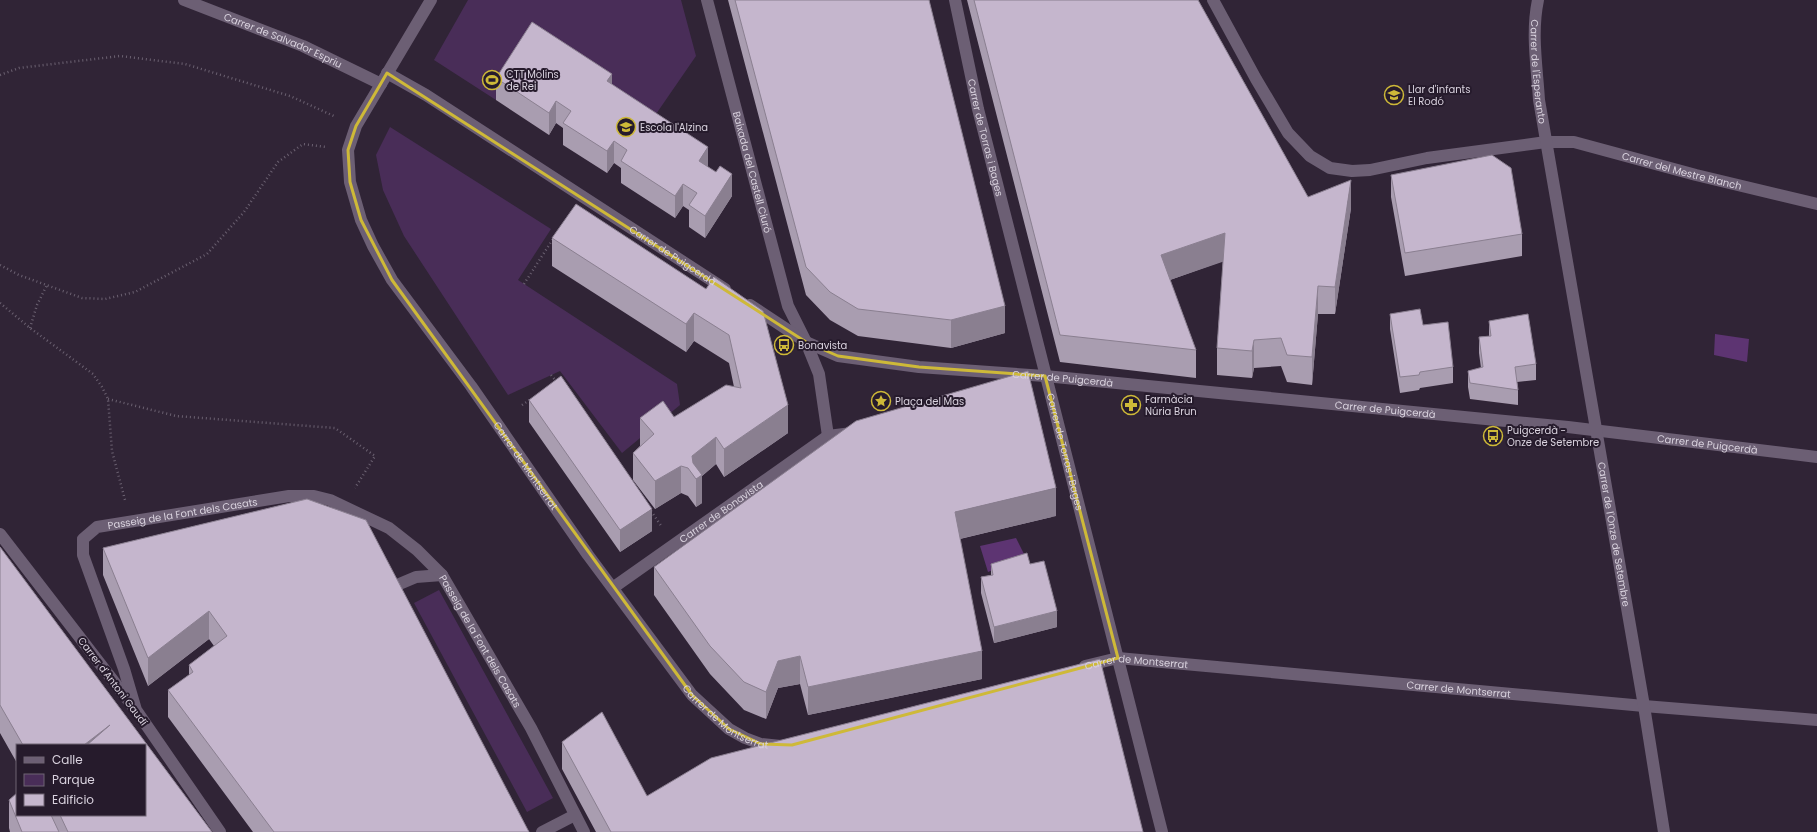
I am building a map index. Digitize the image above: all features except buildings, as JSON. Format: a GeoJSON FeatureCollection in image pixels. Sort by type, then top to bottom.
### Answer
{"type":"FeatureCollection","features":[{"type":"Feature","properties":{"kind":"street","name":"Carrer de Salvador Espriu"},"geometry":{"type":"LineString","coordinates":[[184,0],[303,46],[381,84]]}},
{"type":"Feature","properties":{"kind":"street","name":"Carrer de Montserrat"},"geometry":{"type":"LineString","coordinates":[[430,0],[356,126],[348,150],[350,182],[361,220],[373,246],[392,280],[471,386],[588,555],[614,587],[692,695],[705,709],[729,729],[745,738],[760,744],[792,745]]}},
{"type":"Feature","properties":{"kind":"street","name":"Baixada del Castell Ciuró"},"geometry":{"type":"LineString","coordinates":[[707,0],[788,306],[806,342]]}},
{"type":"Feature","properties":{"kind":"street","name":"Carrer de Torras i Bages"},"geometry":{"type":"LineString","coordinates":[[955,0],[978,109],[1162,832]]}},
{"type":"Feature","properties":{"kind":"street","name":"Carrer del Mestre Blanch"},"geometry":{"type":"LineString","coordinates":[[1213,0],[1256,79],[1288,133],[1310,156],[1330,168],[1352,171],[1370,170],[1427,158],[1546,142],[1574,142],[1696,175],[1817,204]]}},
{"type":"Feature","properties":{"kind":"street","name":"Carrer de l'Esperanto"},"geometry":{"type":"LineString","coordinates":[[1538,0],[1535,13],[1534,43],[1546,142]]}},
{"type":"Feature","properties":{"kind":"street","name":"Carrer de Puigcerdà"},"geometry":{"type":"LineString","coordinates":[[387,73],[426,95],[806,342],[838,356],[919,367],[1024,376],[1045,376],[1596,430],[1817,457]]}},
{"type":"Feature","properties":{"kind":"street","name":"Carrer de l'Onze de Setembre"},"geometry":{"type":"LineString","coordinates":[[1546,142],[1644,706],[1664,832]]}},
{"type":"Feature","properties":{"kind":"street"},"geometry":{"type":"LineString","coordinates":[[806,342],[819,374],[828,436],[864,430]]}},
{"type":"Feature","properties":{"kind":"street"},"geometry":{"type":"LineString","coordinates":[[1004,384],[1024,376]]}},
{"type":"Feature","properties":{"kind":"street","name":"Carrer de Bonavista"},"geometry":{"type":"LineString","coordinates":[[614,587],[674,543],[828,436]]}},
{"type":"Feature","properties":{"kind":"street","name":"Passeig de la Font dels Casats"},"geometry":{"type":"LineString","coordinates":[[136,710],[124,668],[83,555],[83,539],[97,526],[289,496],[314,496],[344,506],[389,528],[417,550],[442,575],[531,728],[584,832]]}},
{"type":"Feature","properties":{"kind":"street"},"geometry":{"type":"LineString","coordinates":[[344,506],[365,531]]}},
{"type":"Feature","properties":{"kind":"street","name":"Carrer d'Antoni Gaudí"},"geometry":{"type":"LineString","coordinates":[[0,534],[136,710],[220,832]]}},
{"type":"Feature","properties":{"kind":"street"},"geometry":{"type":"LineString","coordinates":[[405,598],[395,581],[416,577],[442,575]]}},
{"type":"Feature","properties":{"kind":"street","name":"Carrer de Montserrat"},"geometry":{"type":"LineString","coordinates":[[1074,669],[1118,658],[1644,706],[1817,720]]}},
{"type":"Feature","properties":{"kind":"street"},"geometry":{"type":"LineString","coordinates":[[542,832],[575,815]]}},
{"type":"Feature","properties":{"kind":"path"},"geometry":{"type":"LineString","coordinates":[[0,75],[18,68],[120,56],[185,64],[290,96],[356,126]]}},
{"type":"Feature","properties":{"kind":"path"},"geometry":{"type":"LineString","coordinates":[[0,265],[19,275],[82,298],[105,299],[135,292],[207,254],[244,212],[278,162],[303,144],[348,150]]}},
{"type":"Feature","properties":{"kind":"path"},"geometry":{"type":"LineString","coordinates":[[524,284],[557,233]]}},
{"type":"Feature","properties":{"kind":"path"},"geometry":{"type":"LineString","coordinates":[[30,328],[37,305],[47,285]]}},
{"type":"Feature","properties":{"kind":"path"},"geometry":{"type":"LineString","coordinates":[[0,303],[30,328],[92,374],[102,387],[108,399],[112,451],[130,521]]}},
{"type":"Feature","properties":{"kind":"path"},"geometry":{"type":"LineString","coordinates":[[551,375],[557,383],[551,387]]}},
{"type":"Feature","properties":{"kind":"path"},"geometry":{"type":"LineString","coordinates":[[522,405],[534,398]]}},
{"type":"Feature","properties":{"kind":"path"},"geometry":{"type":"LineString","coordinates":[[108,399],[176,416],[335,428],[375,456],[344,506]]}},
{"type":"Feature","properties":{"kind":"path"},"geometry":{"type":"LineString","coordinates":[[646,505],[674,543]]}},
{"type":"Feature","properties":{"kind":"highlighted area"},"geometry":{"type":"Polygon","coordinates":[[[387,73],[806,342],[838,356],[919,367],[1045,376],[1118,658],[792,745],[761,744],[729,729],[692,695],[392,280],[361,220],[350,182],[348,150],[356,126],[387,73]]]}},
{"type":"Feature","properties":{"kind":"green space"},"geometry":{"type":"Polygon","coordinates":[[[468,0],[681,0],[696,56],[654,117],[496,100],[434,60],[468,0]]]}},
{"type":"Feature","properties":{"kind":"green space"},"geometry":{"type":"Polygon","coordinates":[[[390,127],[551,229],[518,280],[677,384],[680,405],[622,453],[560,371],[508,395],[404,236],[383,190],[376,155],[390,127]]]}},
{"type":"Feature","properties":{"kind":"green space"},"geometry":{"type":"Polygon","coordinates":[[[439,590],[553,798],[527,812],[414,603],[439,590]]]}},
{"type":"Feature","properties":{"kind":"shaded area"},"geometry":{"type":"Polygon","coordinates":[[[1715,334],[1749,339],[1747,362],[1714,355],[1715,334]]]}},
{"type":"Feature","properties":{"kind":"shaded area"},"geometry":{"type":"Polygon","coordinates":[[[1016,538],[1025,556],[988,572],[980,546],[1016,538]]]}},
{"type":"Feature","properties":{"kind":"place","name":"CTT Molins de Rei"},"geometry":{"type":"Point","coordinates":[492,80]}},
{"type":"Feature","properties":{"kind":"place","name":"Llar d'infants El Rodó"},"geometry":{"type":"Point","coordinates":[1394,95]}},
{"type":"Feature","properties":{"kind":"place","name":"Escola l'Alzina"},"geometry":{"type":"Point","coordinates":[626,127]}},
{"type":"Feature","properties":{"kind":"place","name":"Bonavista"},"geometry":{"type":"Point","coordinates":[784,345]}},
{"type":"Feature","properties":{"kind":"place","name":"Plaça del Mas"},"geometry":{"type":"Point","coordinates":[881,401]}},
{"type":"Feature","properties":{"kind":"place","name":"Farmàcia Núria Brun"},"geometry":{"type":"Point","coordinates":[1131,405]}},
{"type":"Feature","properties":{"kind":"place","name":"Puigcerdà - Onze de Setembre"},"geometry":{"type":"Point","coordinates":[1493,436]}}]}
